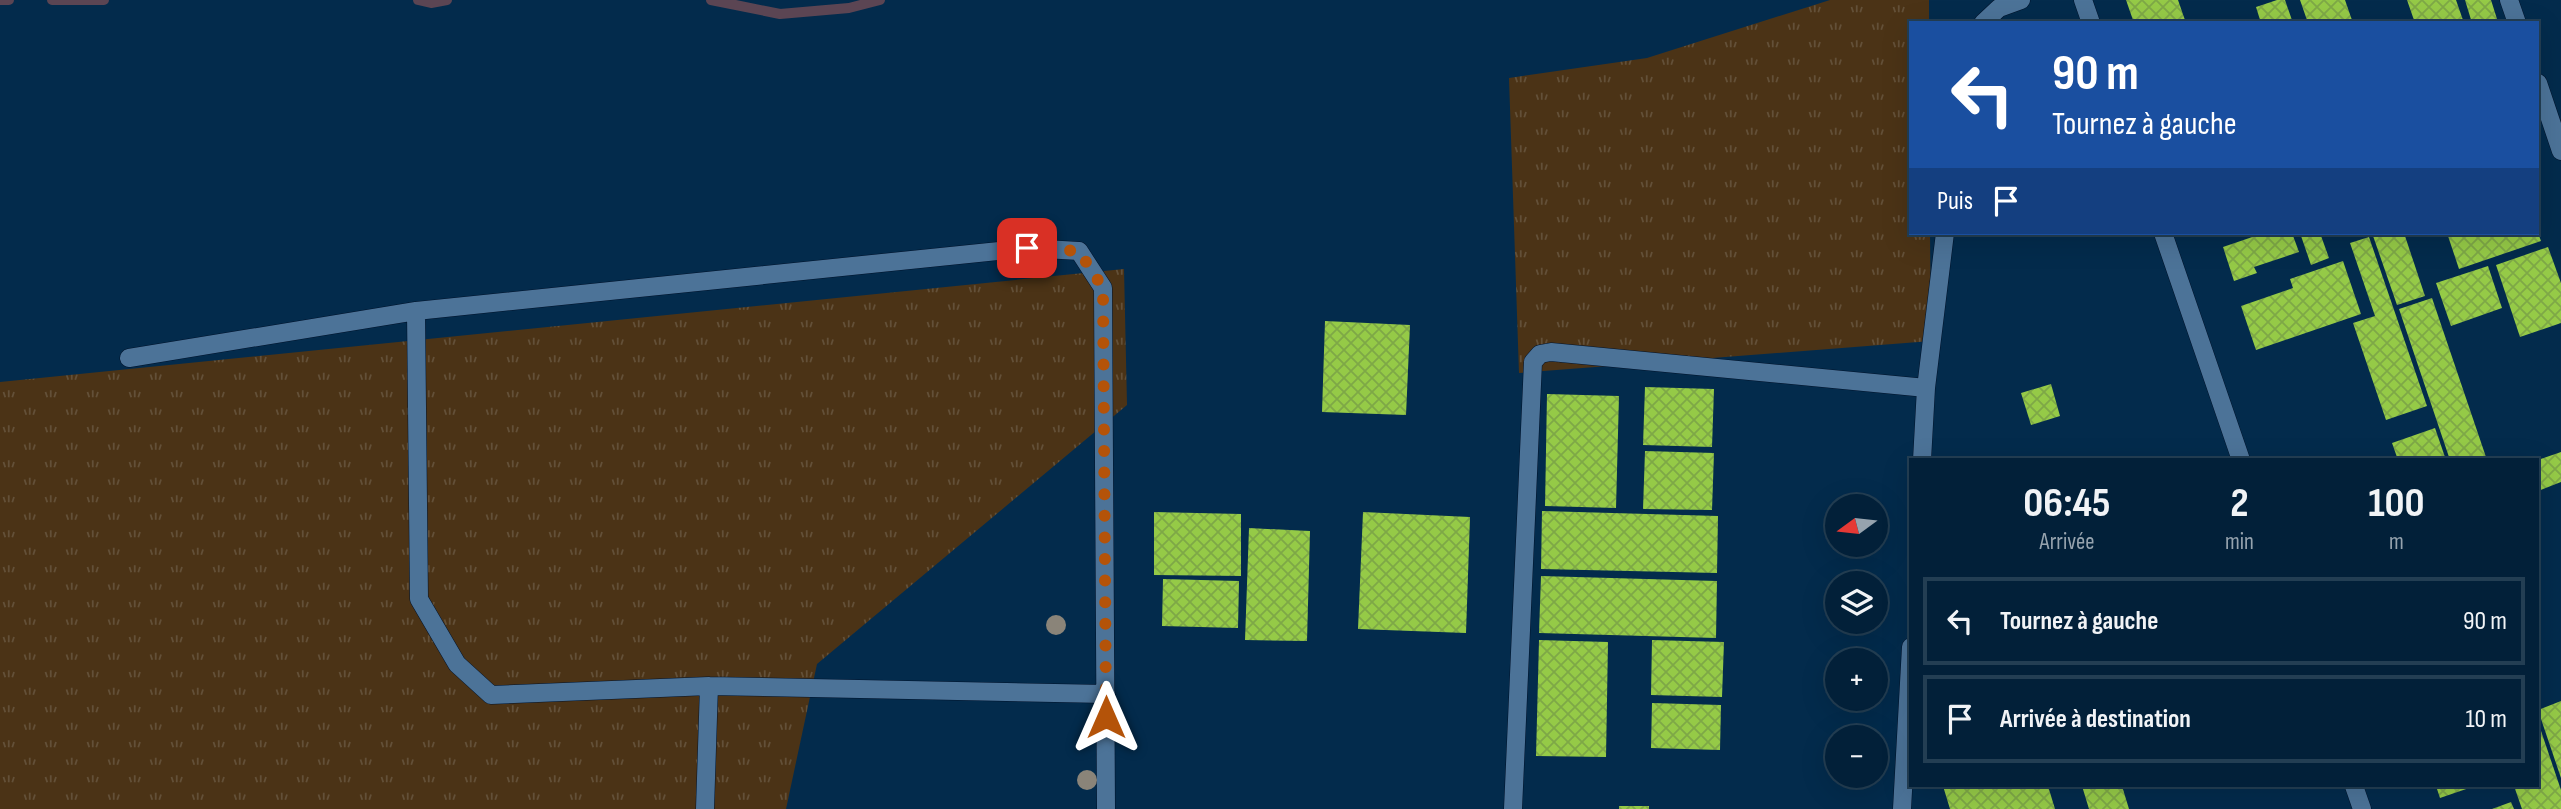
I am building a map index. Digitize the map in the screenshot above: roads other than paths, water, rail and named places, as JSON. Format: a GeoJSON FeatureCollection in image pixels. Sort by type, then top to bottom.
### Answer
{"type":"FeatureCollection","features":[{"type":"Feature","properties":{"kind":"street"},"geometry":{"type":"LineString","coordinates":[[1985,21],[1999,8],[2021,0]]}},
{"type":"Feature","properties":{"kind":"street"},"geometry":{"type":"LineString","coordinates":[[2083,0],[2090,21]]}},
{"type":"Feature","properties":{"kind":"street"},"geometry":{"type":"LineString","coordinates":[[2509,0],[2516,21]]}},
{"type":"Feature","properties":{"kind":"street"},"geometry":{"type":"LineString","coordinates":[[2539,86],[2561,151]]}},
{"type":"Feature","properties":{"kind":"street"},"geometry":{"type":"LineString","coordinates":[[1922,458],[1926,388],[1945,235]]}},
{"type":"Feature","properties":{"kind":"street"},"geometry":{"type":"LineString","coordinates":[[2164,235],[2240,458]]}},
{"type":"Feature","properties":{"kind":"street"},"geometry":{"type":"LineString","coordinates":[[129,358],[416,311],[1027,248],[1079,251],[1103,288],[1107,809]]}},
{"type":"Feature","properties":{"kind":"street"},"geometry":{"type":"LineString","coordinates":[[416,311],[419,599],[457,664],[491,695],[709,686],[1106,695]]}},
{"type":"Feature","properties":{"kind":"street"},"geometry":{"type":"LineString","coordinates":[[1513,809],[1533,362],[1540,354],[1551,352],[1926,388]]}},
{"type":"Feature","properties":{"kind":"street"},"geometry":{"type":"LineString","coordinates":[[1902,809],[1909,683]]}},
{"type":"Feature","properties":{"kind":"street"},"geometry":{"type":"LineString","coordinates":[[705,809],[709,686]]}},
{"type":"Feature","properties":{"kind":"street"},"geometry":{"type":"LineString","coordinates":[[2354,787],[2362,809]]}},
{"type":"Feature","properties":{"kind":"waterway"},"geometry":{"type":"LineString","coordinates":[[0,0],[9,0]]}},
{"type":"Feature","properties":{"kind":"waterway"},"geometry":{"type":"LineString","coordinates":[[52,0],[104,0]]}},
{"type":"Feature","properties":{"kind":"waterway"},"geometry":{"type":"LineString","coordinates":[[418,0],[431,3],[447,0]]}},
{"type":"Feature","properties":{"kind":"waterway"},"geometry":{"type":"LineString","coordinates":[[711,0],[780,14],[849,8],[880,0]]}}]}
